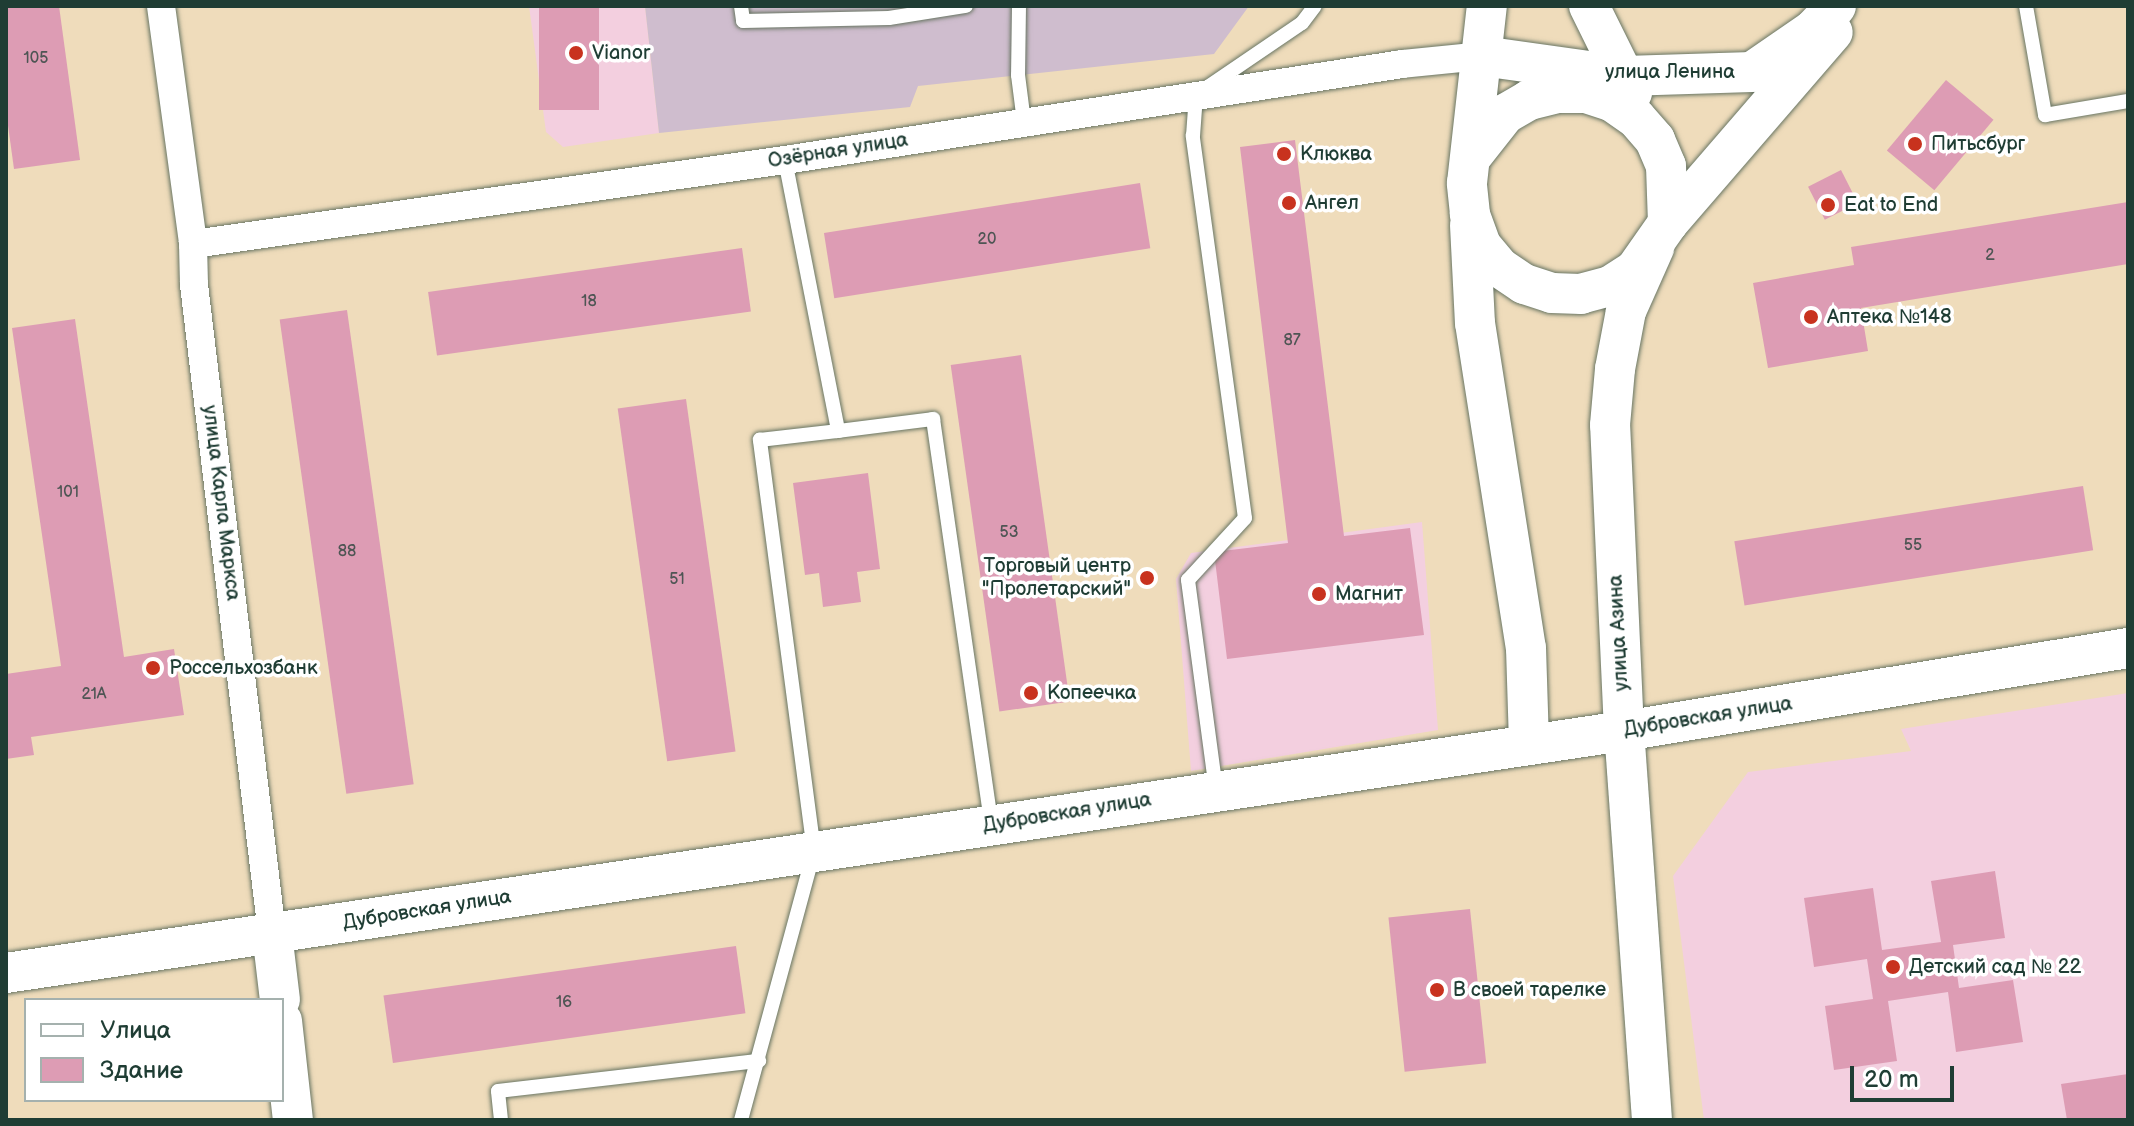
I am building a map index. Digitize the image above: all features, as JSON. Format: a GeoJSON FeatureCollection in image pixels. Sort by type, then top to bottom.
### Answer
{"type":"FeatureCollection","features":[{"type":"Feature","properties":{"kind":"main road"},"geometry":{"type":"LineString","coordinates":[[1487,6],[1467,183],[1475,323],[1526,648],[1529,745]]}},
{"type":"Feature","properties":{"kind":"main road"},"geometry":{"type":"LineString","coordinates":[[1589,6],[1666,166],[1661,236]]}},
{"type":"Feature","properties":{"kind":"main road","name":"улица Ленина"},"geometry":{"type":"LineString","coordinates":[[1482,56],[1625,76],[1752,72],[1813,30],[1836,6]]}},
{"type":"Feature","properties":{"kind":"main road"},"geometry":{"type":"LineString","coordinates":[[1470,214],[1481,245],[1500,268],[1524,284],[1552,293],[1581,294],[1610,286],[1635,270],[1853,6]]}},
{"type":"Feature","properties":{"kind":"main road"},"geometry":{"type":"LineString","coordinates":[[1471,157],[1505,114],[1529,100],[1557,93],[1586,93],[1613,102],[1636,118],[1655,140]]}},
{"type":"Feature","properties":{"kind":"main road","name":"улица Азина"},"geometry":{"type":"LineString","coordinates":[[1652,1120],[1624,731],[1610,425],[1615,369],[1626,311],[1661,236]]}},
{"type":"Feature","properties":{"kind":"main road","name":"Дубровская улица"},"geometry":{"type":"LineString","coordinates":[[6,973],[1624,731],[2128,648]]}},
{"type":"Feature","properties":{"kind":"main road","name":"улица Карла Маркса"},"geometry":{"type":"LineString","coordinates":[[272,933],[280,998]]}},
{"type":"Feature","properties":{"kind":"main road"},"geometry":{"type":"LineString","coordinates":[[284,1039],[293,1120]]}},
{"type":"Feature","properties":{"kind":"street","name":"улица Карла Маркса"},"geometry":{"type":"LineString","coordinates":[[161,6],[193,244],[194,285],[272,933]]}},
{"type":"Feature","properties":{"kind":"street","name":"Озёрная улица"},"geometry":{"type":"LineString","coordinates":[[193,244],[785,160],[1402,64],[1482,56]]}},
{"type":"Feature","properties":{"kind":"lane"},"geometry":{"type":"LineString","coordinates":[[741,6],[743,21],[889,18],[966,6]]}},
{"type":"Feature","properties":{"kind":"lane"},"geometry":{"type":"LineString","coordinates":[[1019,6],[1018,75],[1024,122]]}},
{"type":"Feature","properties":{"kind":"lane"},"geometry":{"type":"LineString","coordinates":[[1216,791],[1188,580],[1245,518],[1193,136],[1196,95],[1302,23],[1315,6]]}},
{"type":"Feature","properties":{"kind":"lane"},"geometry":{"type":"LineString","coordinates":[[2026,6],[2045,115],[2128,101]]}},
{"type":"Feature","properties":{"kind":"lane"},"geometry":{"type":"LineString","coordinates":[[785,160],[838,431]]}},
{"type":"Feature","properties":{"kind":"lane"},"geometry":{"type":"LineString","coordinates":[[741,1120],[814,851],[760,440],[933,419],[991,824]]}},
{"type":"Feature","properties":{"kind":"lane"},"geometry":{"type":"LineString","coordinates":[[501,1120],[498,1091],[759,1061]]}},
{"type":"Feature","properties":{"kind":"shaded area"},"geometry":{"type":"Polygon","coordinates":[[[529,6],[645,6],[659,133],[563,147],[546,132],[529,6]]]}},
{"type":"Feature","properties":{"kind":"shaded area"},"geometry":{"type":"Polygon","coordinates":[[[645,6],[1249,6],[1214,54],[918,86],[910,107],[659,133],[645,6]]]}},
{"type":"Feature","properties":{"kind":"shaded area"},"geometry":{"type":"Polygon","coordinates":[[[1422,522],[1438,730],[1191,771],[1176,579],[1191,553],[1422,522]]]}},
{"type":"Feature","properties":{"kind":"shaded area","name":"Детский сад № 22"},"geometry":{"type":"Polygon","coordinates":[[[2128,693],[2128,1120],[1704,1120],[1673,876],[1748,772],[1911,751],[1901,729],[2128,693]]]}},
{"type":"Feature","properties":{"kind":"building"},"geometry":{"type":"Polygon","coordinates":[[[6,6],[59,6],[80,160],[14,169],[6,111],[6,6]]]}},
{"type":"Feature","properties":{"kind":"building","name":"Vianor"},"geometry":{"type":"Polygon","coordinates":[[[539,6],[599,6],[599,110],[539,110],[539,6]]]}},
{"type":"Feature","properties":{"kind":"building"},"geometry":{"type":"Polygon","coordinates":[[[1946,80],[1993,120],[1934,190],[1887,150],[1946,80]]]}},
{"type":"Feature","properties":{"kind":"building"},"geometry":{"type":"Polygon","coordinates":[[[1295,140],[1344,536],[1410,528],[1424,635],[1227,659],[1214,552],[1288,543],[1240,147],[1295,140]]]}},
{"type":"Feature","properties":{"kind":"building"},"geometry":{"type":"Polygon","coordinates":[[[1841,170],[1858,203],[1825,220],[1808,187],[1841,170]]]}},
{"type":"Feature","properties":{"kind":"building"},"geometry":{"type":"Polygon","coordinates":[[[1140,183],[1150,248],[834,298],[824,233],[1140,183]]]}},
{"type":"Feature","properties":{"kind":"building"},"geometry":{"type":"Polygon","coordinates":[[[2128,202],[2128,264],[1861,308],[1868,351],[1768,368],[1753,283],[1854,265],[1851,247],[2128,202]]]}},
{"type":"Feature","properties":{"kind":"building"},"geometry":{"type":"Polygon","coordinates":[[[742,248],[751,311],[437,355],[428,292],[742,248]]]}},
{"type":"Feature","properties":{"kind":"building"},"geometry":{"type":"Polygon","coordinates":[[[347,310],[414,784],[346,794],[280,319],[347,310]]]}},
{"type":"Feature","properties":{"kind":"building"},"geometry":{"type":"Polygon","coordinates":[[[75,319],[124,657],[174,649],[184,715],[31,737],[34,755],[6,759],[6,674],[61,666],[12,328],[75,319]]]}},
{"type":"Feature","properties":{"kind":"building"},"geometry":{"type":"Polygon","coordinates":[[[1021,355],[1070,702],[999,711],[951,365],[1021,355]]]}},
{"type":"Feature","properties":{"kind":"building"},"geometry":{"type":"Polygon","coordinates":[[[686,399],[736,752],[667,761],[618,409],[686,399]]]}},
{"type":"Feature","properties":{"kind":"building"},"geometry":{"type":"Polygon","coordinates":[[[868,473],[880,569],[857,572],[861,602],[823,607],[819,573],[805,575],[793,483],[868,473]]]}},
{"type":"Feature","properties":{"kind":"building"},"geometry":{"type":"Polygon","coordinates":[[[2083,486],[2093,550],[1745,605],[1734,541],[2083,486]]]}},
{"type":"Feature","properties":{"kind":"building"},"geometry":{"type":"Polygon","coordinates":[[[1995,871],[2005,938],[1953,945],[1959,988],[2013,980],[2023,1042],[1956,1052],[1948,992],[1888,1001],[1897,1061],[1834,1070],[1825,1006],[1873,999],[1867,959],[1814,967],[1804,898],[1873,888],[1882,950],[1941,942],[1931,881],[1995,871]]]}},
{"type":"Feature","properties":{"kind":"building","name":"В своей тарелке"},"geometry":{"type":"Polygon","coordinates":[[[1470,909],[1486,1063],[1405,1072],[1388,918],[1470,909]]]}},
{"type":"Feature","properties":{"kind":"building"},"geometry":{"type":"Polygon","coordinates":[[[736,946],[745,1013],[393,1063],[383,996],[736,946]]]}},
{"type":"Feature","properties":{"kind":"building"},"geometry":{"type":"Polygon","coordinates":[[[2128,1074],[2128,1120],[2067,1120],[2061,1084],[2128,1074]]]}},
{"type":"Feature","properties":{"kind":"place","name":"Vianor"},"geometry":{"type":"Point","coordinates":[576,53]}},
{"type":"Feature","properties":{"kind":"place","name":"Питьсбург"},"geometry":{"type":"Point","coordinates":[1915,144]}},
{"type":"Feature","properties":{"kind":"place","name":"Клюква"},"geometry":{"type":"Point","coordinates":[1284,154]}},
{"type":"Feature","properties":{"kind":"place","name":"Ангел"},"geometry":{"type":"Point","coordinates":[1289,203]}},
{"type":"Feature","properties":{"kind":"place","name":"Eat to End"},"geometry":{"type":"Point","coordinates":[1828,205]}},
{"type":"Feature","properties":{"kind":"place","name":"Аптека №148"},"geometry":{"type":"Point","coordinates":[1811,317]}},
{"type":"Feature","properties":{"kind":"place","name":"Торговый центр \"Пролетарский\""},"geometry":{"type":"Point","coordinates":[1147,578]}},
{"type":"Feature","properties":{"kind":"place","name":"Магнит"},"geometry":{"type":"Point","coordinates":[1319,594]}},
{"type":"Feature","properties":{"kind":"place","name":"Россельхозбанк"},"geometry":{"type":"Point","coordinates":[153,668]}},
{"type":"Feature","properties":{"kind":"place","name":"Копеечка"},"geometry":{"type":"Point","coordinates":[1031,693]}},
{"type":"Feature","properties":{"kind":"place","name":"Детский сад № 22"},"geometry":{"type":"Point","coordinates":[1893,967]}},
{"type":"Feature","properties":{"kind":"place","name":"В своей тарелке"},"geometry":{"type":"Point","coordinates":[1437,990]}}]}
